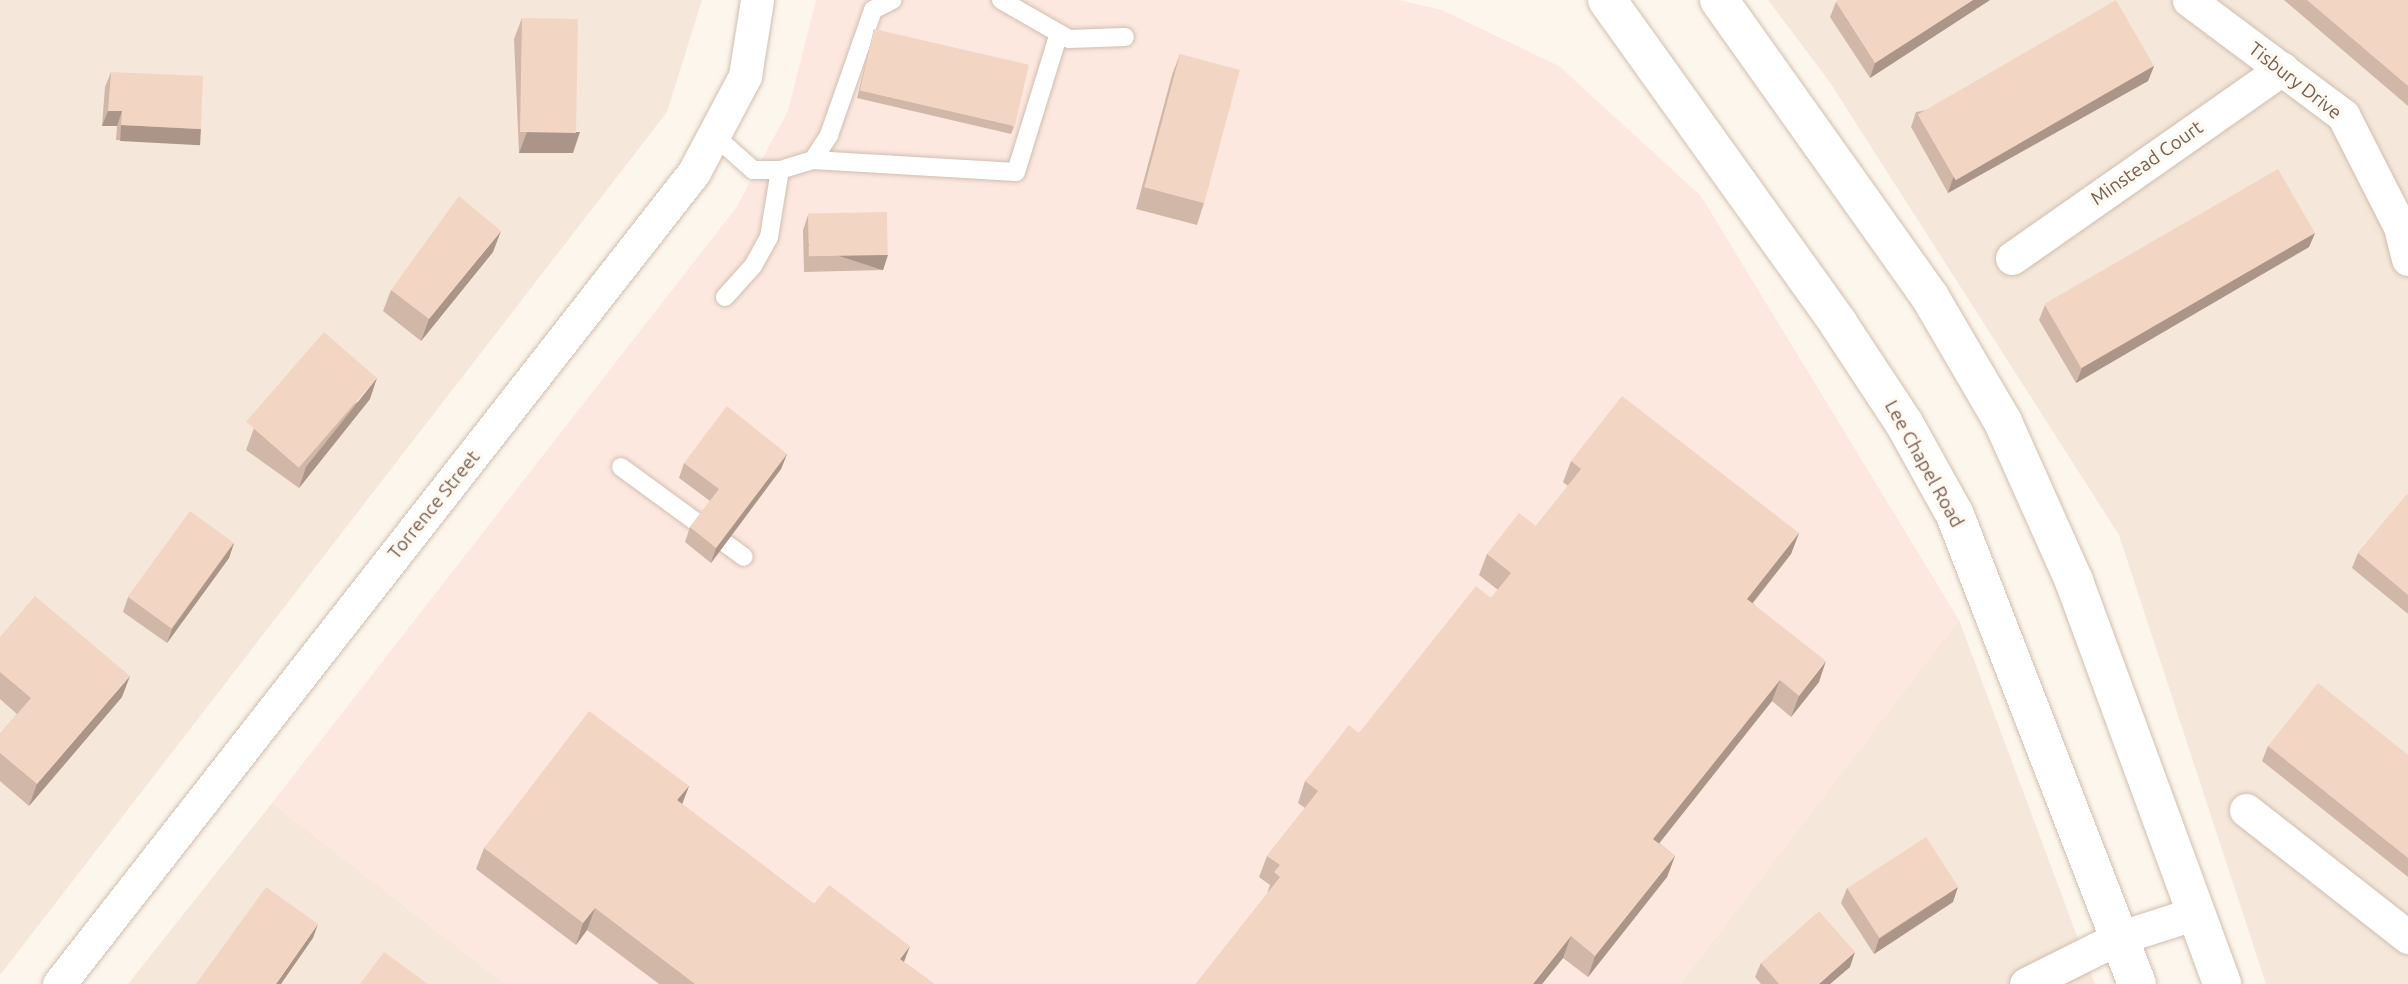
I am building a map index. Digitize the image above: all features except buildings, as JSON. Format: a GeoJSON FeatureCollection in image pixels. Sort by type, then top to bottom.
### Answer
{"type":"FeatureCollection","features":[{"type":"Feature","properties":{"kind":"main road","name":"Lee Chapel Road"},"geometry":{"type":"LineString","coordinates":[[1606,0],[1838,323],[1904,423],[1955,515],[2137,984]]}},
{"type":"Feature","properties":{"kind":"main road"},"geometry":{"type":"LineString","coordinates":[[1719,0],[1930,297],[2003,422],[2074,581],[2222,984]]}},
{"type":"Feature","properties":{"kind":"street","name":"Torrence Street"},"geometry":{"type":"LineString","coordinates":[[61,983],[256,726],[540,374],[694,172],[745,76],[757,0]]}},
{"type":"Feature","properties":{"kind":"street","name":"Tisbury Drive"},"geometry":{"type":"LineString","coordinates":[[2189,0],[2343,115],[2400,227],[2408,259]]}},
{"type":"Feature","properties":{"kind":"street","name":"Minstead Court"},"geometry":{"type":"LineString","coordinates":[[2012,258],[2282,69]]}},
{"type":"Feature","properties":{"kind":"street"},"geometry":{"type":"LineString","coordinates":[[2246,810],[2408,937]]}},
{"type":"Feature","properties":{"kind":"street"},"geometry":{"type":"LineString","coordinates":[[2026,984],[2118,938],[2196,913]]}},
{"type":"Feature","properties":{"kind":"lane"},"geometry":{"type":"LineString","coordinates":[[813,160],[829,135],[873,10],[892,0]]}},
{"type":"Feature","properties":{"kind":"lane"},"geometry":{"type":"LineString","coordinates":[[1001,0],[1027,7],[1069,39],[1125,37]]}},
{"type":"Feature","properties":{"kind":"lane"},"geometry":{"type":"LineString","coordinates":[[715,136],[753,170],[780,170],[813,160],[1016,172],[1059,33]]}},
{"type":"Feature","properties":{"kind":"lane"},"geometry":{"type":"LineString","coordinates":[[725,297],[753,266],[769,237],[780,170]]}},
{"type":"Feature","properties":{"kind":"lane"},"geometry":{"type":"LineString","coordinates":[[621,467],[744,557]]}},
{"type":"Feature","properties":{"kind":"shaded area"},"geometry":{"type":"Polygon","coordinates":[[[0,0],[702,0],[667,112],[0,975],[0,0]]]}},
{"type":"Feature","properties":{"kind":"shaded area"},"geometry":{"type":"Polygon","coordinates":[[[816,0],[1398,0],[1442,10],[1559,66],[1701,196],[1959,620],[1680,984],[505,984],[272,803],[736,208],[788,111],[816,0]]]}},
{"type":"Feature","properties":{"kind":"shaded area"},"geometry":{"type":"Polygon","coordinates":[[[1768,0],[2408,0],[2408,984],[2266,984],[2119,535],[1829,81],[1768,0]]]}},
{"type":"Feature","properties":{"kind":"shaded area"},"geometry":{"type":"Polygon","coordinates":[[[1959,620],[2095,984],[1680,984],[1924,665],[1959,620]]]}},
{"type":"Feature","properties":{"kind":"shaded area"},"geometry":{"type":"Polygon","coordinates":[[[272,803],[505,984],[128,984],[272,803]]]}}]}
